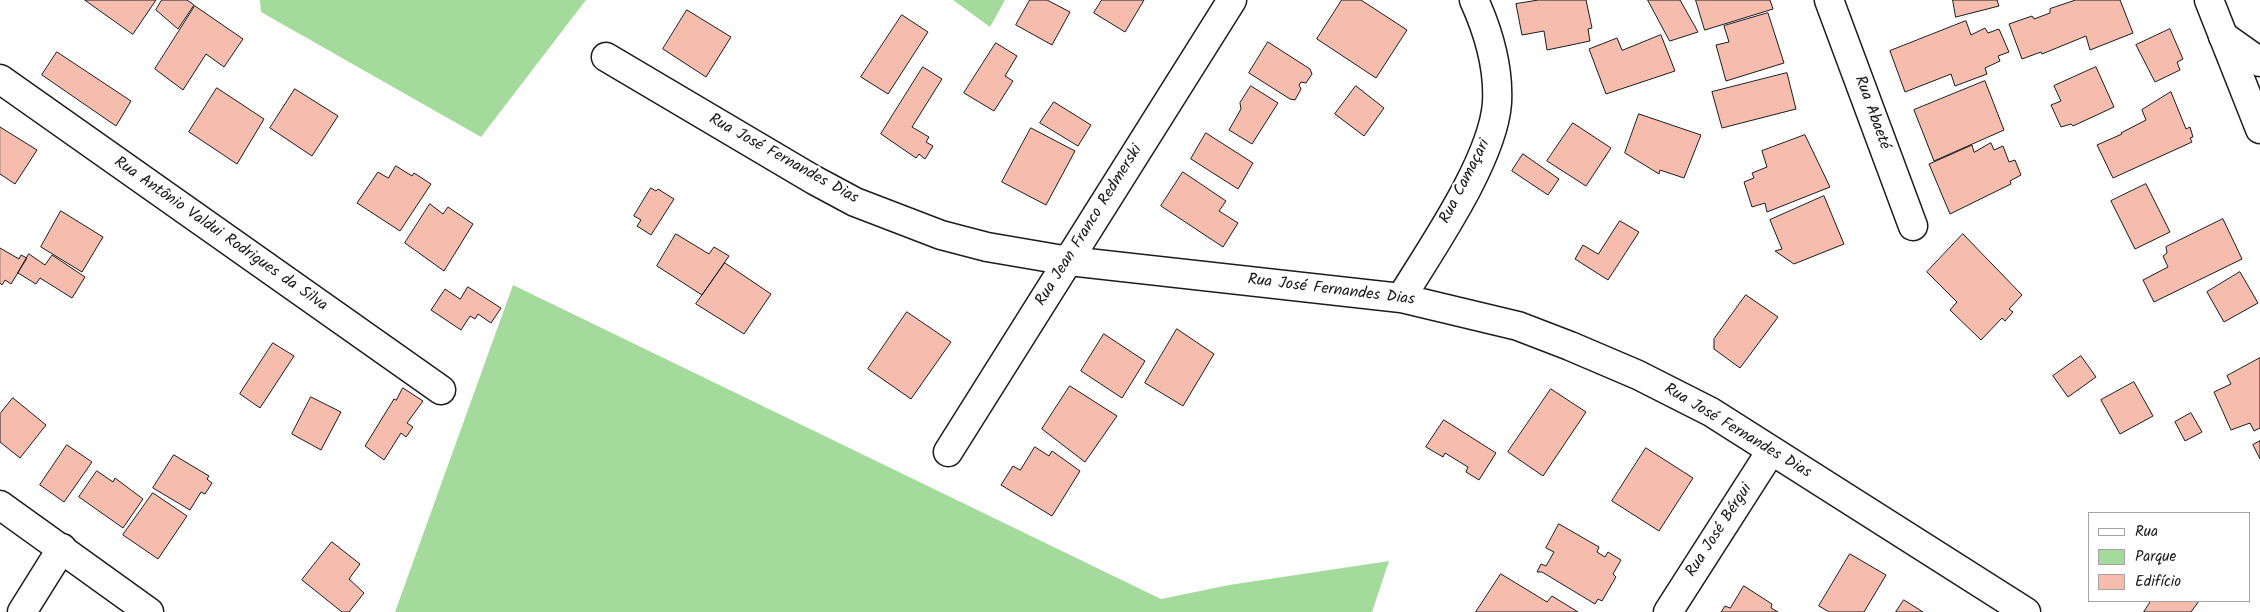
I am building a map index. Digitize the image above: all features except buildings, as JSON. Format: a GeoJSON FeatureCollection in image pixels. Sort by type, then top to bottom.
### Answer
{"type":"FeatureCollection","features":[{"type":"Feature","properties":{"kind":"street","name":"Rua Jean Franco Redmerski"},"geometry":{"type":"LineString","coordinates":[[948,452],[1232,0]]}},
{"type":"Feature","properties":{"kind":"street","name":"Rua Camaçari"},"geometry":{"type":"LineString","coordinates":[[1401,298],[1462,196],[1489,136],[1497,105],[1496,65],[1484,22],[1474,0]]}},
{"type":"Feature","properties":{"kind":"street","name":"Rua Abaeté"},"geometry":{"type":"LineString","coordinates":[[1829,0],[1913,226]]}},
{"type":"Feature","properties":{"kind":"street"},"geometry":{"type":"LineString","coordinates":[[2209,0],[2260,129]]}},
{"type":"Feature","properties":{"kind":"street"},"geometry":{"type":"LineString","coordinates":[[2223,36],[2260,62]]}},
{"type":"Feature","properties":{"kind":"street","name":"Rua José Fernandes Dias"},"geometry":{"type":"LineString","coordinates":[[606,57],[772,157],[856,202],[941,235],[987,246],[1069,260],[1401,298],[1518,326],[1570,346],[1678,394],[1710,412],[2017,610]]}},
{"type":"Feature","properties":{"kind":"street","name":"Rua Antônio Valdui Rodrigues da Silva"},"geometry":{"type":"LineString","coordinates":[[0,79],[441,390]]}},
{"type":"Feature","properties":{"kind":"street","name":"Rua José Bérgui"},"geometry":{"type":"LineString","coordinates":[[1668,612],[1771,451]]}},
{"type":"Feature","properties":{"kind":"street"},"geometry":{"type":"LineString","coordinates":[[0,505],[149,612]]}},
{"type":"Feature","properties":{"kind":"street"},"geometry":{"type":"LineString","coordinates":[[22,612],[62,548]]}},
{"type":"Feature","properties":{"kind":"green space"},"geometry":{"type":"Polygon","coordinates":[[[260,0],[586,0],[481,137],[261,12],[260,0]]]}},
{"type":"Feature","properties":{"kind":"green space"},"geometry":{"type":"Polygon","coordinates":[[[953,0],[1005,0],[990,27],[953,0]]]}},
{"type":"Feature","properties":{"kind":"green space"},"geometry":{"type":"Polygon","coordinates":[[[513,285],[1161,599],[1229,585],[1389,561],[1372,612],[395,612],[513,285]]]}}]}
